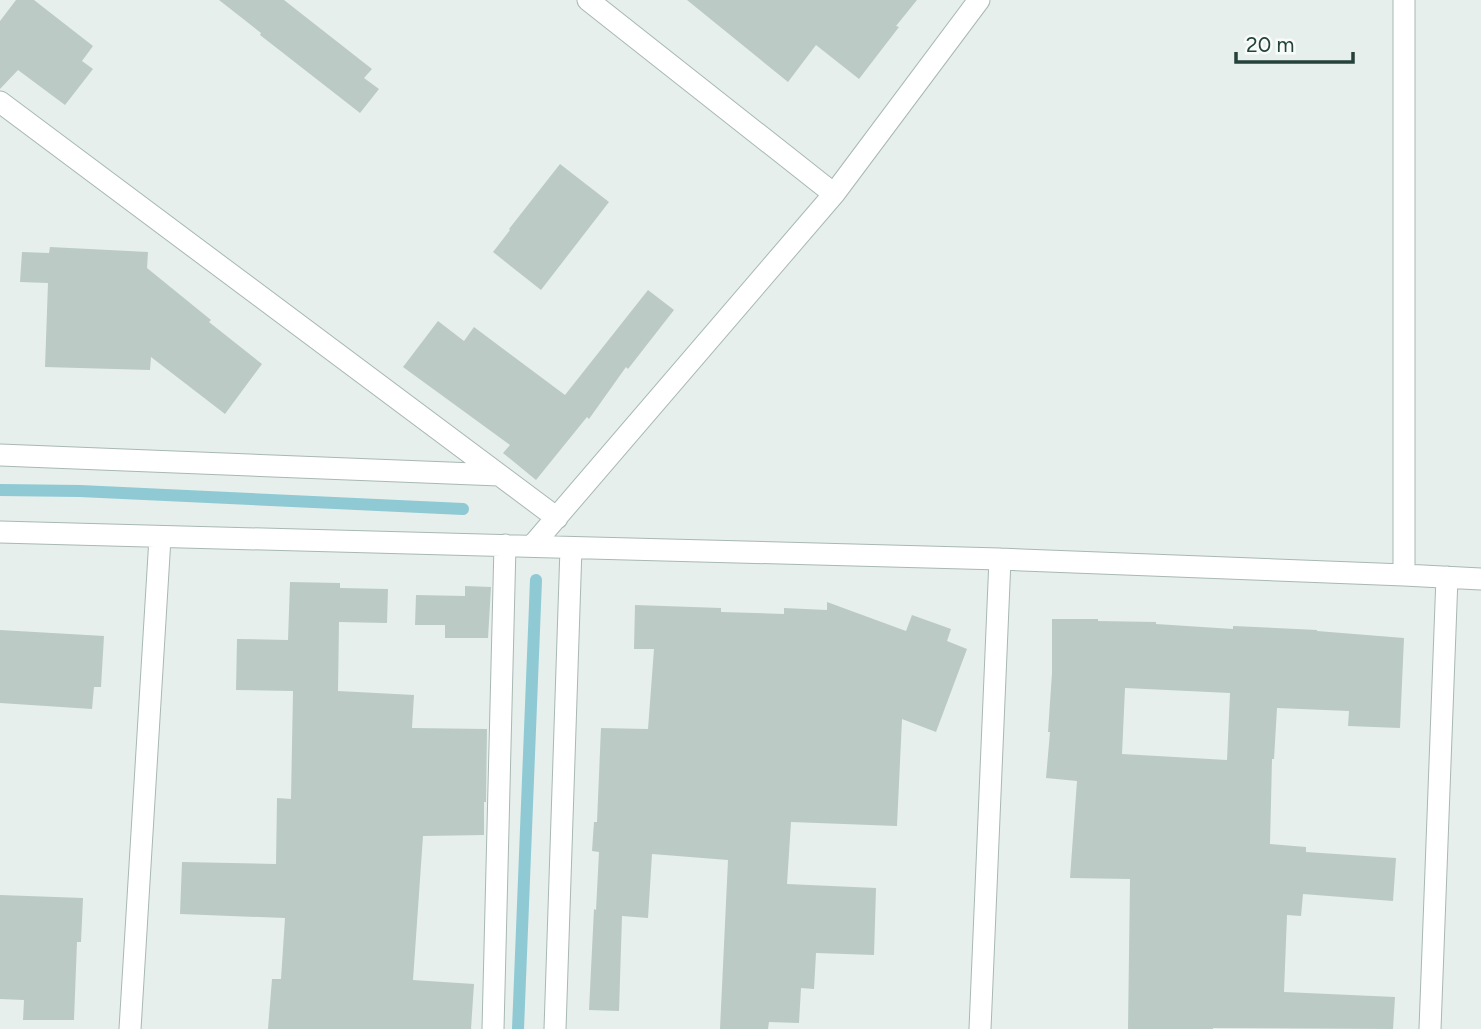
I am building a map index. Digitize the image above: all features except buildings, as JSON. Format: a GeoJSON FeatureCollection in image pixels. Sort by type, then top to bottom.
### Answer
{"type":"FeatureCollection","features":[{"type":"Feature","properties":{"kind":"street"},"geometry":{"type":"LineString","coordinates":[[587,0],[834,194]]}},
{"type":"Feature","properties":{"kind":"street"},"geometry":{"type":"LineString","coordinates":[[532,546],[834,194],[979,0]]}},
{"type":"Feature","properties":{"kind":"street"},"geometry":{"type":"LineString","coordinates":[[1404,0],[1404,575]]}},
{"type":"Feature","properties":{"kind":"street"},"geometry":{"type":"LineString","coordinates":[[0,102],[557,518]]}},
{"type":"Feature","properties":{"kind":"street"},"geometry":{"type":"LineString","coordinates":[[0,455],[499,475]]}},
{"type":"Feature","properties":{"kind":"street"},"geometry":{"type":"LineString","coordinates":[[0,532],[1000,559],[1481,579]]}},
{"type":"Feature","properties":{"kind":"street"},"geometry":{"type":"LineString","coordinates":[[130,1029],[160,538]]}},
{"type":"Feature","properties":{"kind":"street"},"geometry":{"type":"LineString","coordinates":[[493,1029],[505,545]]}},
{"type":"Feature","properties":{"kind":"street"},"geometry":{"type":"LineString","coordinates":[[555,1029],[571,548]]}},
{"type":"Feature","properties":{"kind":"street"},"geometry":{"type":"LineString","coordinates":[[980,1029],[1000,559]]}},
{"type":"Feature","properties":{"kind":"street"},"geometry":{"type":"LineString","coordinates":[[1430,1029],[1447,577]]}},
{"type":"Feature","properties":{"kind":"waterway"},"geometry":{"type":"LineString","coordinates":[[0,490],[80,491],[463,509]]}},
{"type":"Feature","properties":{"kind":"waterway"},"geometry":{"type":"LineString","coordinates":[[518,1029],[536,580]]}}]}
